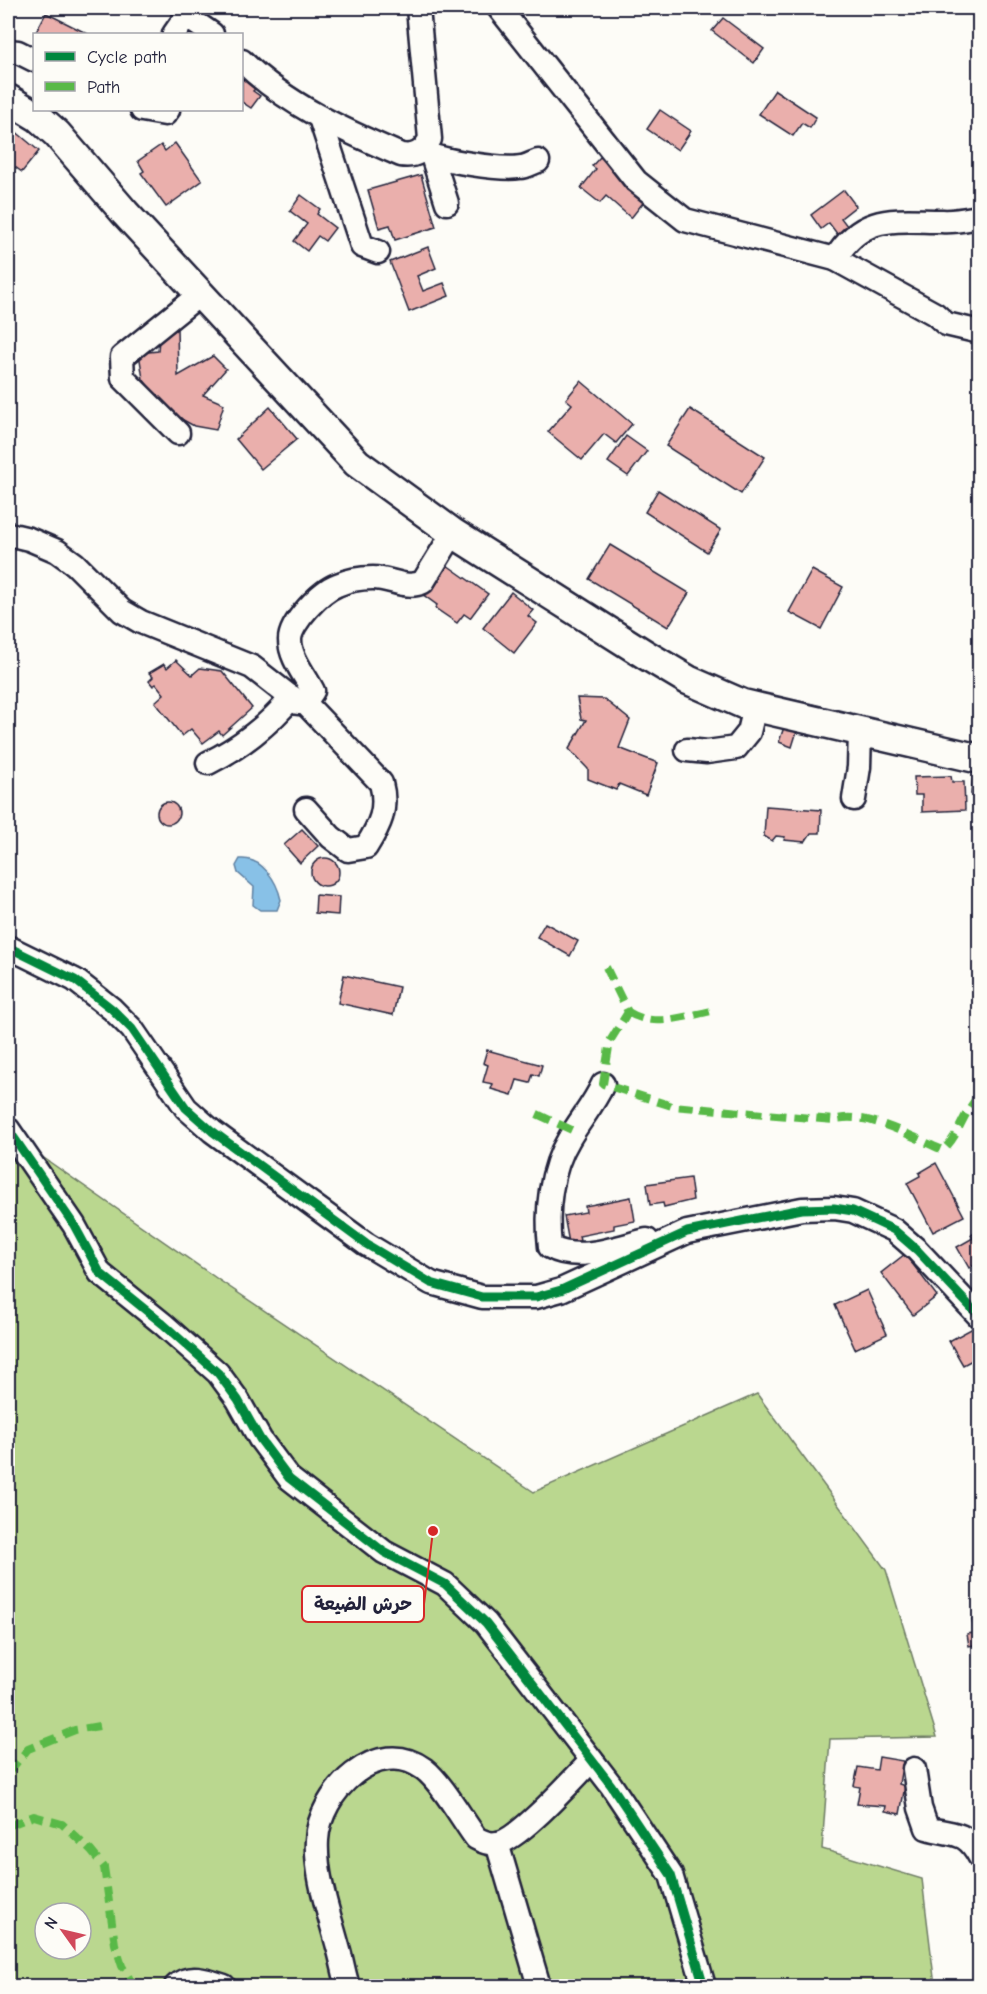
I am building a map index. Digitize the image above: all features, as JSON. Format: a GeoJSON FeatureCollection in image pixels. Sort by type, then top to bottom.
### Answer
{"type":"FeatureCollection","features":[{"type":"Feature","properties":{"kind":"main road"},"geometry":{"type":"LineString","coordinates":[[8,99],[38,117],[57,134],[125,213],[357,463],[453,533],[688,680],[755,707],[980,759]]}},
{"type":"Feature","properties":{"kind":"street"},"geometry":{"type":"LineString","coordinates":[[418,8],[430,139],[428,153],[447,203]]}},
{"type":"Feature","properties":{"kind":"street"},"geometry":{"type":"LineString","coordinates":[[499,8],[636,181],[685,220],[835,259],[935,315],[946,324],[980,332]]}},
{"type":"Feature","properties":{"kind":"street"},"geometry":{"type":"LineString","coordinates":[[175,33],[183,21],[193,21],[211,33]]}},
{"type":"Feature","properties":{"kind":"street"},"geometry":{"type":"LineString","coordinates":[[8,51],[18,52],[33,60]]}},
{"type":"Feature","properties":{"kind":"street"},"geometry":{"type":"LineString","coordinates":[[243,62],[281,95],[320,118],[401,155],[412,156],[428,153],[520,167],[538,161]]}},
{"type":"Feature","properties":{"kind":"street"},"geometry":{"type":"LineString","coordinates":[[148,111],[165,114],[167,111]]}},
{"type":"Feature","properties":{"kind":"street"},"geometry":{"type":"LineString","coordinates":[[320,118],[362,246],[378,252]]}},
{"type":"Feature","properties":{"kind":"street"},"geometry":{"type":"LineString","coordinates":[[835,259],[845,243],[867,226],[889,219],[946,222],[980,217]]}},
{"type":"Feature","properties":{"kind":"street"},"geometry":{"type":"LineString","coordinates":[[178,433],[123,378],[122,357],[200,294]]}},
{"type":"Feature","properties":{"kind":"street"},"geometry":{"type":"LineString","coordinates":[[208,763],[225,755],[279,713],[313,691],[293,656],[290,641],[292,631],[303,614],[333,586],[348,580],[376,578],[415,586],[423,582],[453,533]]}},
{"type":"Feature","properties":{"kind":"street"},"geometry":{"type":"LineString","coordinates":[[8,534],[28,539],[57,551],[75,564],[122,610],[141,622],[252,667],[299,700],[381,783],[386,800],[381,822],[366,847],[348,850],[331,837],[306,808]]}},
{"type":"Feature","properties":{"kind":"street"},"geometry":{"type":"LineString","coordinates":[[687,750],[707,752],[736,748],[749,732],[755,707]]}},
{"type":"Feature","properties":{"kind":"street"},"geometry":{"type":"LineString","coordinates":[[854,799],[860,733]]}},
{"type":"Feature","properties":{"kind":"street"},"geometry":{"type":"LineString","coordinates":[[8,946],[75,980],[112,1010],[132,1029],[186,1108],[212,1131],[366,1244],[430,1283],[482,1296],[536,1297],[561,1290],[687,1232]]}},
{"type":"Feature","properties":{"kind":"street"},"geometry":{"type":"LineString","coordinates":[[603,1084],[593,1106],[569,1139],[559,1160],[547,1223],[550,1247],[562,1254],[577,1255],[802,1209],[834,1208],[853,1211],[894,1230],[917,1250],[980,1317]]}},
{"type":"Feature","properties":{"kind":"street"},"geometry":{"type":"LineString","coordinates":[[8,1129],[74,1226],[100,1273],[164,1324],[218,1373],[238,1400],[260,1439],[289,1478],[384,1552],[445,1584],[486,1623],[591,1761],[671,1875],[704,1986]]}},
{"type":"Feature","properties":{"kind":"street"},"geometry":{"type":"LineString","coordinates":[[348,1986],[330,1922],[316,1843],[319,1822],[340,1785],[351,1774],[375,1762],[394,1758],[410,1762],[424,1769],[436,1781],[476,1838],[486,1843],[498,1843],[520,1830],[591,1761]]}},
{"type":"Feature","properties":{"kind":"street"},"geometry":{"type":"LineString","coordinates":[[914,1769],[920,1808],[927,1828],[961,1834],[969,1839],[980,1857]]}},
{"type":"Feature","properties":{"kind":"street"},"geometry":{"type":"LineString","coordinates":[[498,1843],[539,1986]]}},
{"type":"Feature","properties":{"kind":"street"},"geometry":{"type":"LineString","coordinates":[[176,1986],[181,1981],[189,1979],[224,1986]]}},
{"type":"Feature","properties":{"kind":"green space"},"geometry":{"type":"Polygon","coordinates":[[[8,1133],[219,1280],[534,1492],[757,1394],[886,1570],[937,1737],[830,1739],[822,1849],[922,1879],[935,1986],[8,1986],[8,1133]]]}},
{"type":"Feature","properties":{"kind":"water"},"geometry":{"type":"Polygon","coordinates":[[[240,859],[248,859],[262,866],[272,878],[281,900],[277,910],[260,910],[253,905],[254,887],[238,873],[236,866],[240,859]]]}},
{"type":"Feature","properties":{"kind":"building"},"geometry":{"type":"Polygon","coordinates":[[[46,13],[86,33],[36,33],[46,13]]]}},
{"type":"Feature","properties":{"kind":"building"},"geometry":{"type":"Polygon","coordinates":[[[723,18],[764,49],[754,63],[712,31],[723,18]]]}},
{"type":"Feature","properties":{"kind":"building"},"geometry":{"type":"Polygon","coordinates":[[[243,77],[256,88],[253,91],[260,96],[251,108],[243,103],[243,77]]]}},
{"type":"Feature","properties":{"kind":"building"},"geometry":{"type":"Polygon","coordinates":[[[775,90],[816,117],[810,128],[802,123],[793,136],[759,114],[775,90]]]}},
{"type":"Feature","properties":{"kind":"building"},"geometry":{"type":"Polygon","coordinates":[[[660,110],[691,131],[678,150],[647,129],[660,110]]]}},
{"type":"Feature","properties":{"kind":"building"},"geometry":{"type":"Polygon","coordinates":[[[8,125],[39,151],[22,172],[15,167],[10,173],[8,171],[8,125]]]}},
{"type":"Feature","properties":{"kind":"building"},"geometry":{"type":"Polygon","coordinates":[[[175,143],[202,181],[166,207],[141,173],[144,171],[138,161],[161,145],[165,151],[175,143]]]}},
{"type":"Feature","properties":{"kind":"building"},"geometry":{"type":"Polygon","coordinates":[[[600,157],[646,199],[631,218],[606,196],[600,203],[581,188],[596,169],[592,166],[600,157]]]}},
{"type":"Feature","properties":{"kind":"building"},"geometry":{"type":"Polygon","coordinates":[[[421,175],[436,227],[395,240],[390,225],[379,228],[368,190],[421,175]]]}},
{"type":"Feature","properties":{"kind":"building"},"geometry":{"type":"Polygon","coordinates":[[[844,190],[856,206],[841,218],[851,231],[841,239],[829,223],[821,229],[811,215],[844,190]]]}},
{"type":"Feature","properties":{"kind":"building"},"geometry":{"type":"Polygon","coordinates":[[[301,195],[320,209],[317,214],[335,228],[325,241],[318,236],[307,251],[294,241],[307,224],[290,211],[301,195]]]}},
{"type":"Feature","properties":{"kind":"building"},"geometry":{"type":"Polygon","coordinates":[[[428,247],[436,268],[417,276],[423,291],[444,283],[449,296],[409,312],[390,262],[428,247]]]}},
{"type":"Feature","properties":{"kind":"building"},"geometry":{"type":"Polygon","coordinates":[[[177,327],[178,376],[213,356],[226,369],[203,395],[224,404],[216,430],[194,426],[176,416],[158,400],[143,379],[139,353],[158,351],[159,339],[177,327]]]}},
{"type":"Feature","properties":{"kind":"building"},"geometry":{"type":"Polygon","coordinates":[[[581,381],[632,424],[616,443],[604,434],[582,460],[548,432],[572,404],[566,399],[581,381]]]}},
{"type":"Feature","properties":{"kind":"building"},"geometry":{"type":"Polygon","coordinates":[[[270,407],[297,439],[261,469],[236,439],[270,407]]]}},
{"type":"Feature","properties":{"kind":"building"},"geometry":{"type":"Polygon","coordinates":[[[690,409],[765,457],[741,494],[666,446],[690,409]]]}},
{"type":"Feature","properties":{"kind":"building"},"geometry":{"type":"Polygon","coordinates":[[[626,436],[647,451],[628,476],[608,462],[626,436]]]}},
{"type":"Feature","properties":{"kind":"building"},"geometry":{"type":"Polygon","coordinates":[[[658,490],[721,530],[707,552],[645,512],[658,490]]]}},
{"type":"Feature","properties":{"kind":"building"},"geometry":{"type":"Polygon","coordinates":[[[610,545],[689,593],[668,627],[589,579],[610,545]]]}},
{"type":"Feature","properties":{"kind":"building"},"geometry":{"type":"Polygon","coordinates":[[[444,563],[488,594],[470,618],[464,614],[457,623],[435,608],[437,605],[422,594],[444,563]]]}},
{"type":"Feature","properties":{"kind":"building"},"geometry":{"type":"Polygon","coordinates":[[[812,570],[843,587],[821,629],[789,612],[812,570]]]}},
{"type":"Feature","properties":{"kind":"building"},"geometry":{"type":"Polygon","coordinates":[[[511,592],[533,610],[528,616],[537,623],[514,653],[483,628],[511,592]]]}},
{"type":"Feature","properties":{"kind":"building"},"geometry":{"type":"Polygon","coordinates":[[[176,660],[192,675],[200,668],[222,671],[252,708],[222,735],[219,731],[203,743],[191,729],[182,736],[155,702],[164,694],[156,684],[153,686],[149,681],[153,677],[149,673],[164,664],[167,668],[176,660]]]}},
{"type":"Feature","properties":{"kind":"building"},"geometry":{"type":"Polygon","coordinates":[[[577,698],[604,699],[630,720],[619,748],[658,763],[646,795],[619,784],[616,790],[588,779],[588,769],[569,749],[586,720],[581,719],[577,698]]]}},
{"type":"Feature","properties":{"kind":"building"},"geometry":{"type":"Polygon","coordinates":[[[784,727],[797,731],[792,747],[779,742],[784,727]]]}},
{"type":"Feature","properties":{"kind":"building"},"geometry":{"type":"Polygon","coordinates":[[[951,776],[952,782],[964,782],[965,810],[922,812],[922,795],[915,795],[914,777],[951,776]]]}},
{"type":"Feature","properties":{"kind":"building"},"geometry":{"type":"Polygon","coordinates":[[[973,776],[980,776],[980,795],[971,794],[973,776]]]}},
{"type":"Feature","properties":{"kind":"building"},"geometry":{"type":"Polygon","coordinates":[[[164,802],[172,802],[179,809],[179,817],[172,824],[164,824],[157,817],[157,809],[164,802]]]}},
{"type":"Feature","properties":{"kind":"building"},"geometry":{"type":"Polygon","coordinates":[[[766,806],[821,810],[820,833],[811,833],[805,842],[784,840],[785,837],[776,836],[772,841],[764,836],[766,806]]]}},
{"type":"Feature","properties":{"kind":"building"},"geometry":{"type":"Polygon","coordinates":[[[302,829],[318,846],[300,863],[284,845],[302,829]]]}},
{"type":"Feature","properties":{"kind":"building"},"geometry":{"type":"Polygon","coordinates":[[[325,858],[335,862],[339,872],[335,882],[325,886],[315,882],[311,872],[315,862],[325,858]]]}},
{"type":"Feature","properties":{"kind":"building"},"geometry":{"type":"Polygon","coordinates":[[[316,895],[339,897],[338,915],[315,913],[316,895]]]}},
{"type":"Feature","properties":{"kind":"building"},"geometry":{"type":"Polygon","coordinates":[[[545,923],[578,941],[570,956],[537,937],[545,923]]]}},
{"type":"Feature","properties":{"kind":"building"},"geometry":{"type":"Polygon","coordinates":[[[344,975],[399,987],[393,1015],[338,1003],[344,975]]]}},
{"type":"Feature","properties":{"kind":"building"},"geometry":{"type":"Polygon","coordinates":[[[487,1050],[542,1065],[539,1076],[533,1074],[530,1083],[517,1080],[512,1095],[491,1089],[493,1084],[483,1082],[488,1065],[483,1063],[487,1050]]]}},
{"type":"Feature","properties":{"kind":"building"},"geometry":{"type":"Polygon","coordinates":[[[936,1163],[964,1216],[933,1232],[907,1183],[936,1163]]]}},
{"type":"Feature","properties":{"kind":"building"},"geometry":{"type":"Polygon","coordinates":[[[690,1178],[693,1200],[664,1207],[663,1203],[650,1205],[647,1184],[690,1178]]]}},
{"type":"Feature","properties":{"kind":"building"},"geometry":{"type":"Polygon","coordinates":[[[631,1197],[635,1221],[614,1225],[614,1229],[579,1236],[580,1241],[569,1243],[564,1216],[586,1212],[585,1206],[631,1197]]]}},
{"type":"Feature","properties":{"kind":"building"},"geometry":{"type":"Polygon","coordinates":[[[980,1230],[980,1262],[969,1268],[957,1247],[973,1238],[971,1235],[980,1230]]]}},
{"type":"Feature","properties":{"kind":"building"},"geometry":{"type":"Polygon","coordinates":[[[905,1254],[937,1296],[913,1315],[881,1273],[905,1254]]]}},
{"type":"Feature","properties":{"kind":"building"},"geometry":{"type":"Polygon","coordinates":[[[867,1290],[887,1334],[855,1349],[835,1305],[867,1290]]]}},
{"type":"Feature","properties":{"kind":"building"},"geometry":{"type":"Polygon","coordinates":[[[973,1328],[980,1340],[980,1356],[963,1365],[949,1341],[973,1328]]]}},
{"type":"Feature","properties":{"kind":"building"},"geometry":{"type":"Polygon","coordinates":[[[980,1619],[980,1644],[969,1646],[967,1634],[974,1633],[972,1620],[980,1619]]]}},
{"type":"Feature","properties":{"kind":"building"},"geometry":{"type":"Polygon","coordinates":[[[879,1757],[903,1761],[899,1784],[905,1786],[900,1814],[885,1811],[886,1806],[857,1804],[860,1787],[854,1786],[858,1767],[877,1770],[879,1757]]]}},
{"type":"Feature","properties":{"kind":"marked path"},"geometry":{"type":"LineString","coordinates":[[606,967],[628,1012],[610,1041],[603,1084],[672,1106],[833,1120],[860,1119],[889,1126],[943,1150],[954,1137],[969,1108],[980,1095]]}},
{"type":"Feature","properties":{"kind":"marked path"},"geometry":{"type":"LineString","coordinates":[[628,1012],[649,1020],[660,1020],[717,1010]]}},
{"type":"Feature","properties":{"kind":"marked path"},"geometry":{"type":"LineString","coordinates":[[537,1114],[574,1131]]}},
{"type":"Feature","properties":{"kind":"marked path"},"geometry":{"type":"LineString","coordinates":[[8,1773],[28,1749],[75,1730],[99,1726]]}},
{"type":"Feature","properties":{"kind":"marked path"},"geometry":{"type":"LineString","coordinates":[[8,1826],[34,1816],[62,1824],[91,1851],[104,1867],[115,1944],[122,1966],[134,1986]]}},
{"type":"Feature","properties":{"kind":"cycle path"},"geometry":{"type":"LineString","coordinates":[[8,947],[75,980],[112,1009],[132,1029],[186,1108],[212,1131],[366,1244],[431,1283],[482,1297],[536,1297],[561,1290],[687,1232],[802,1209],[834,1208],[853,1211],[894,1230],[917,1250],[980,1317]]}},
{"type":"Feature","properties":{"kind":"cycle path"},"geometry":{"type":"LineString","coordinates":[[8,1129],[74,1225],[100,1273],[163,1324],[218,1373],[238,1400],[260,1439],[289,1478],[384,1552],[445,1584],[486,1623],[611,1785],[671,1875],[704,1986]]}},
{"type":"Feature","properties":{"kind":"place","name":"حرش الضيعة"},"geometry":{"type":"Point","coordinates":[433,1531]}}]}
